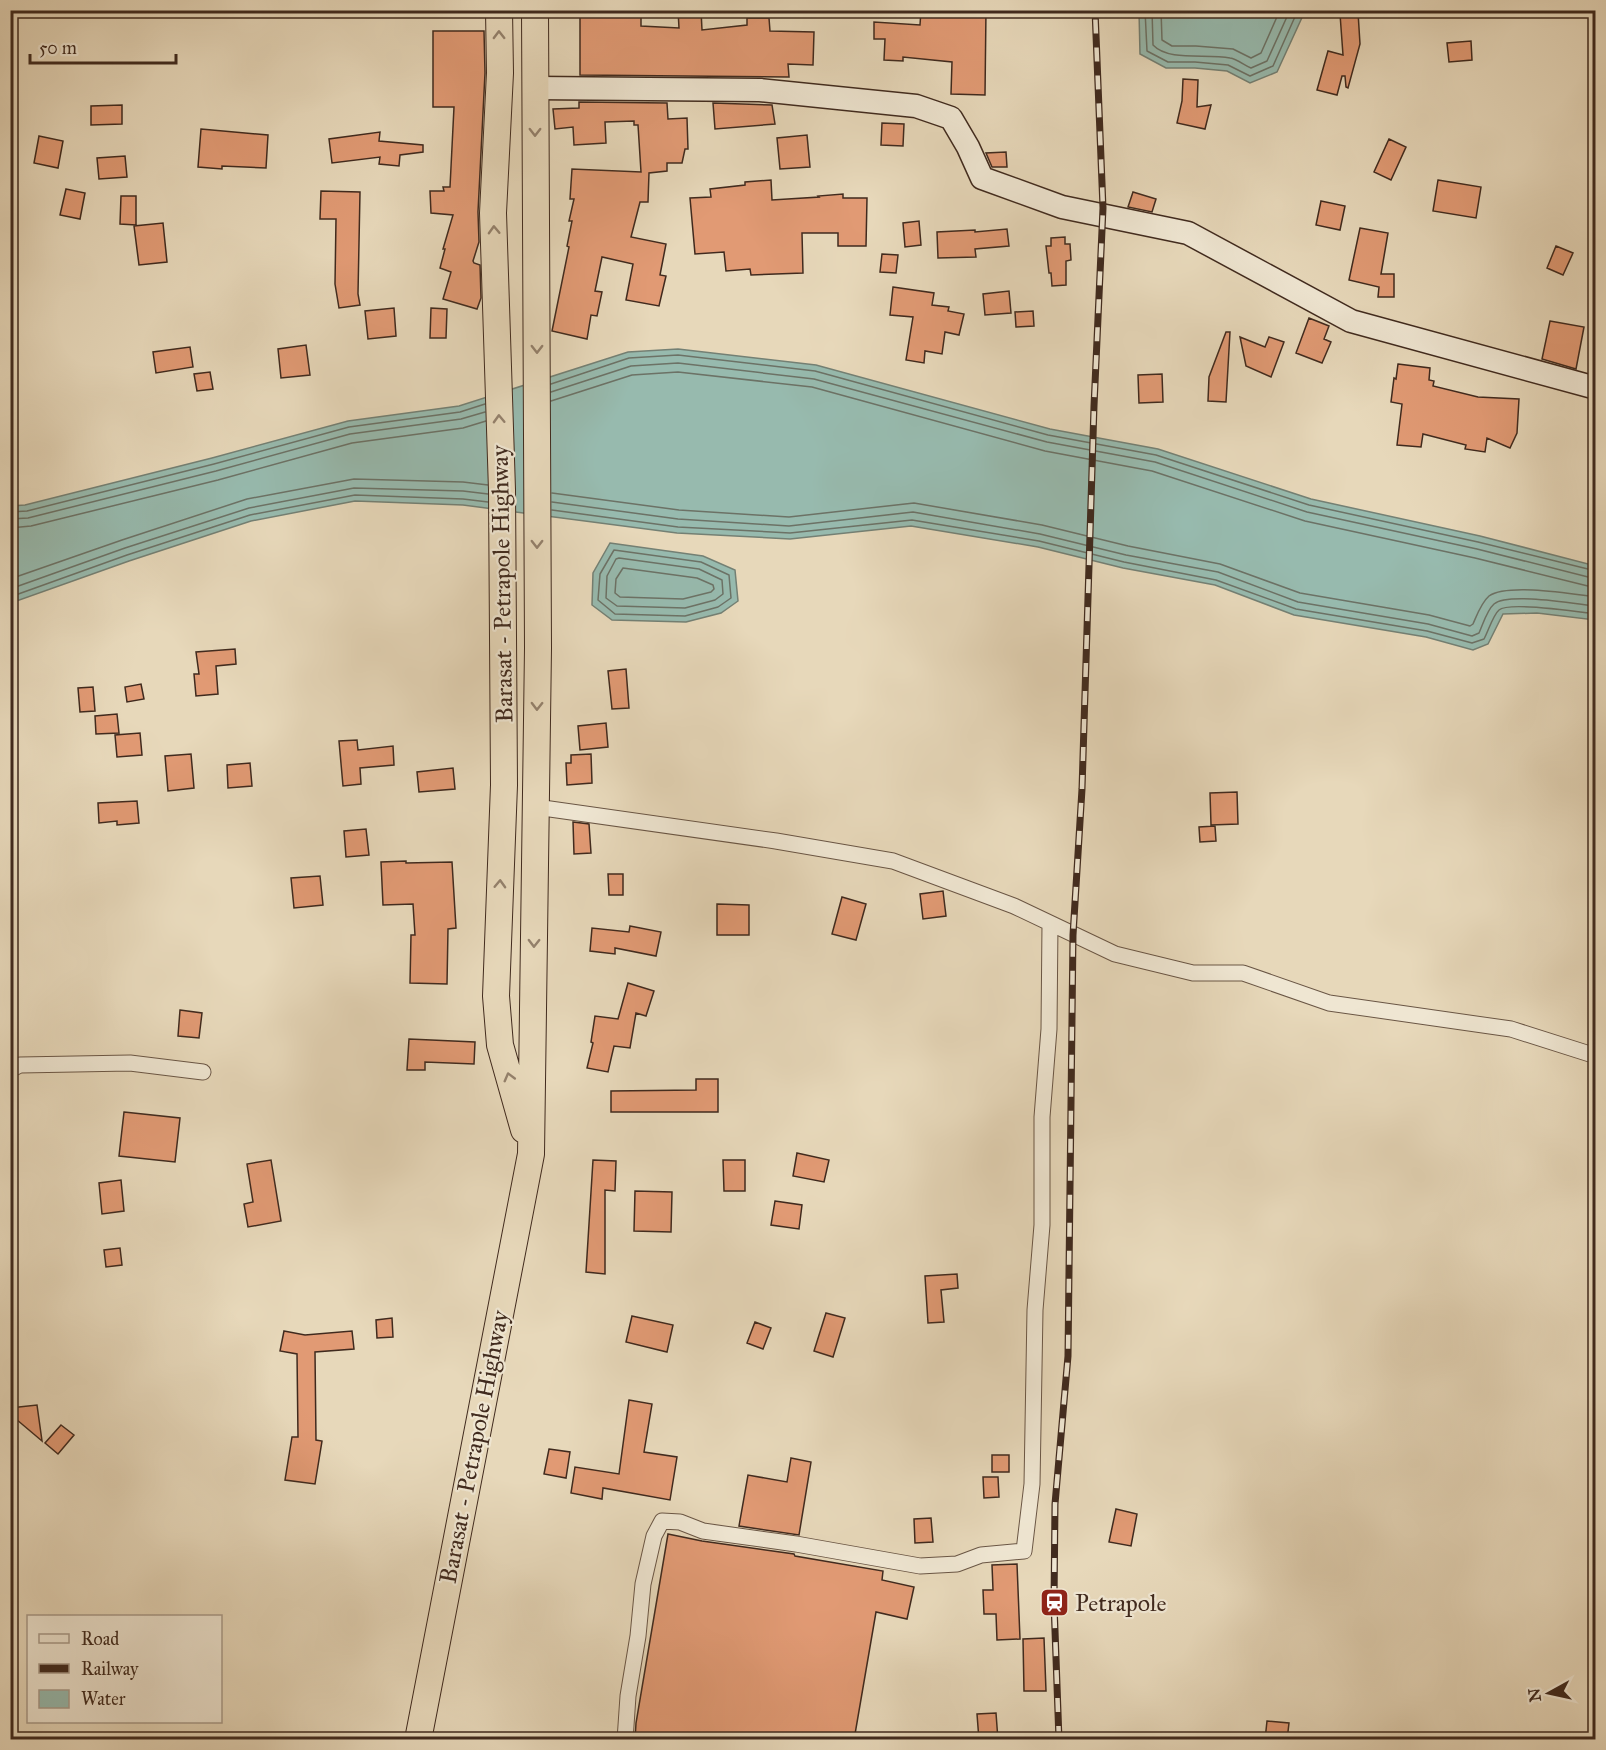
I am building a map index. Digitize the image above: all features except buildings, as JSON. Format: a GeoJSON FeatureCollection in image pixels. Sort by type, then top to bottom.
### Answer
{"type":"FeatureCollection","features":[{"type":"Feature","properties":{"kind":"highway","name":"Barasat - Petrapole Highway"},"geometry":{"type":"LineString","coordinates":[[499,10],[500,73],[493,213],[504,785],[496,996],[500,1045],[531,1154]]}},
{"type":"Feature","properties":{"kind":"highway","name":"Barasat - Petrapole Highway"},"geometry":{"type":"LineString","coordinates":[[418,1740],[531,1154],[538,648],[535,10]]}},
{"type":"Feature","properties":{"kind":"main road"},"geometry":{"type":"LineString","coordinates":[[535,88],[760,90],[916,106],[951,118],[982,178],[1062,207],[1188,233],[1351,321],[1596,388]]}},
{"type":"Feature","properties":{"kind":"street"},"geometry":{"type":"LineString","coordinates":[[536,807],[893,861],[1014,906],[1115,954],[1193,973],[1243,973],[1329,1003],[1511,1029],[1596,1056]]}},
{"type":"Feature","properties":{"kind":"street"},"geometry":{"type":"LineString","coordinates":[[625,1740],[628,1696],[638,1636],[643,1584],[654,1536],[662,1521],[680,1522],[703,1531],[796,1544],[920,1566],[957,1564],[981,1555],[1023,1551],[1032,1484],[1035,1310],[1042,1225],[1042,1117],[1049,1029],[1050,924]]}},
{"type":"Feature","properties":{"kind":"street"},"geometry":{"type":"LineString","coordinates":[[10,1070],[20,1065],[130,1063],[203,1072]]}},
{"type":"Feature","properties":{"kind":"water"},"geometry":{"type":"Polygon","coordinates":[[[1139,10],[1305,11],[1277,72],[1250,83],[1227,71],[1166,68],[1140,54],[1139,10]]]}},
{"type":"Feature","properties":{"kind":"water"},"geometry":{"type":"Polygon","coordinates":[[[678,349],[816,365],[1050,429],[1158,449],[1311,499],[1480,536],[1596,566],[1595,620],[1537,613],[1503,614],[1488,644],[1473,650],[1426,637],[1294,615],[1215,585],[1123,568],[1038,547],[911,526],[790,539],[677,533],[463,505],[355,501],[251,521],[11,603],[11,506],[25,505],[212,458],[348,421],[459,406],[628,352],[678,349]]]}},
{"type":"Feature","properties":{"kind":"water"},"geometry":{"type":"Polygon","coordinates":[[[610,543],[703,556],[735,570],[738,601],[721,613],[686,622],[612,620],[592,605],[593,573],[610,543]]]}},
{"type":"Feature","properties":{"kind":"railway"},"geometry":{"type":"LineString","coordinates":[[1059,1740],[1054,1603],[1055,1504],[1068,1356],[1073,935],[1082,789],[1094,406],[1103,208],[1095,10]]}},
{"type":"Feature","properties":{"kind":"place","name":"Petrapole"},"geometry":{"type":"Point","coordinates":[1054,1603]}}]}
